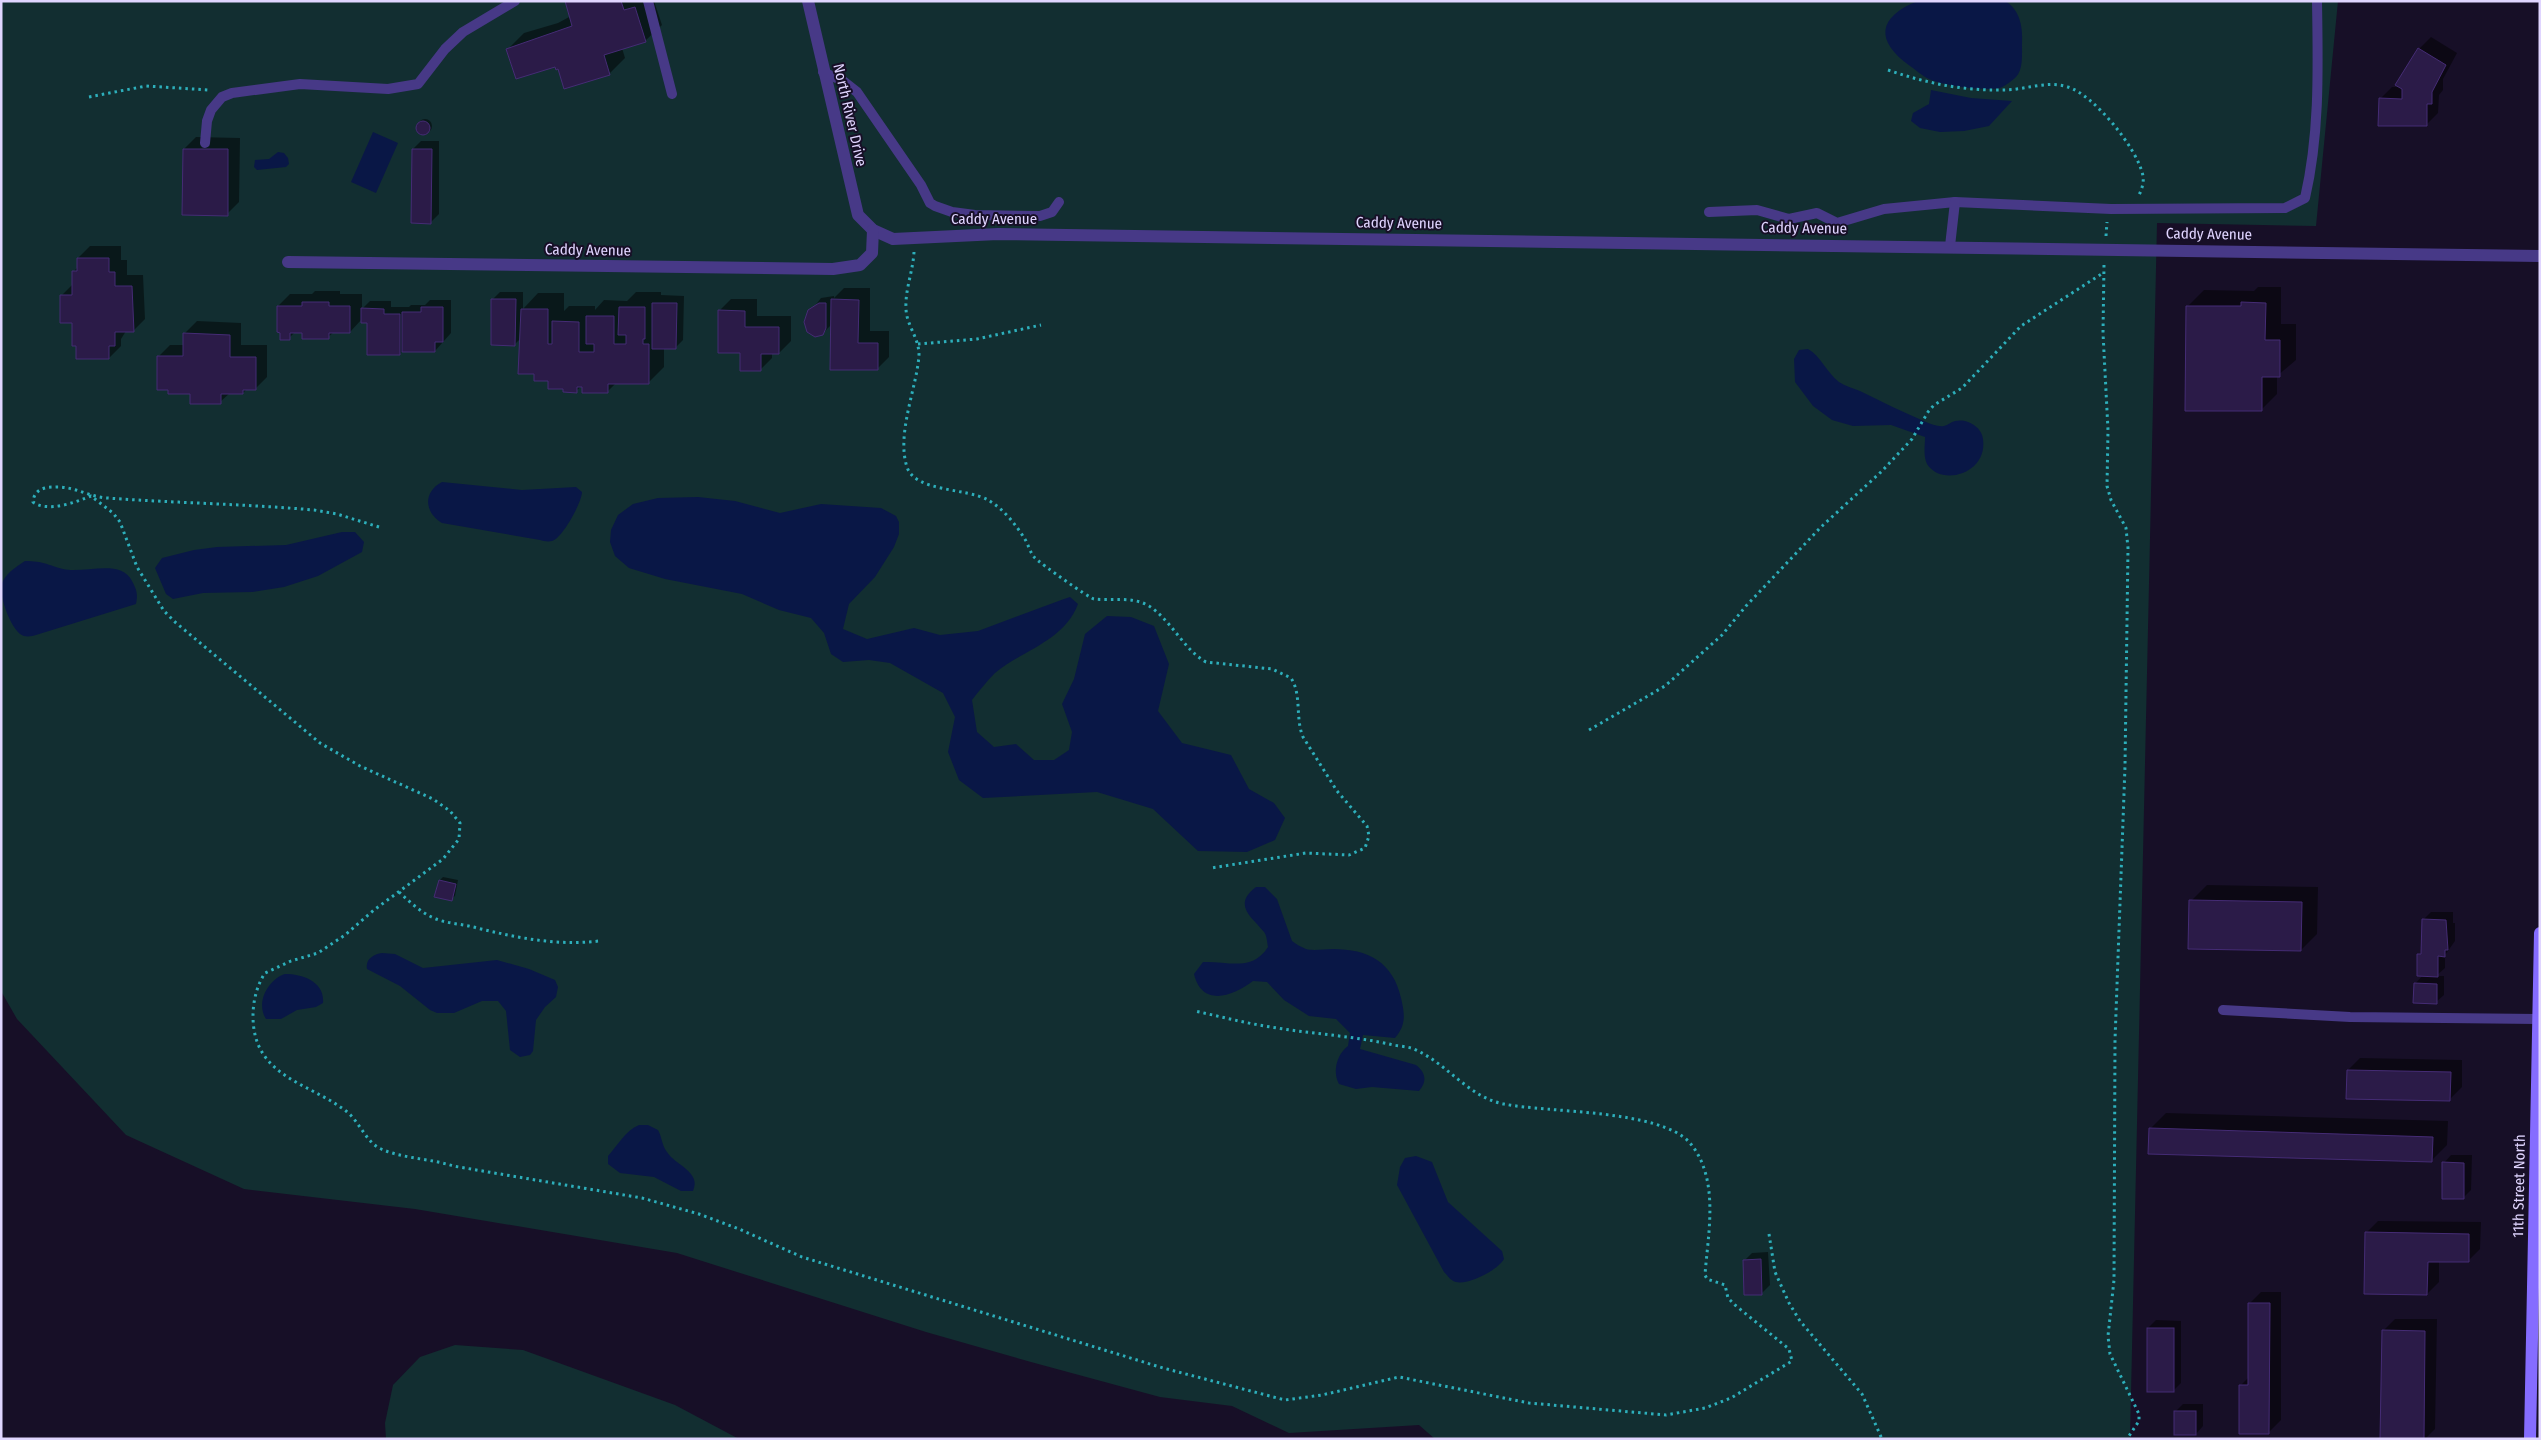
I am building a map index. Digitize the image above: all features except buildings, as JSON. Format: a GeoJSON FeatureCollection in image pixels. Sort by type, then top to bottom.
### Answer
{"type":"FeatureCollection","features":[{"type":"Feature","properties":{"kind":"street","name":"North River Drive"},"geometry":{"type":"LineString","coordinates":[[808,1],[823,72],[858,215],[873,230]]}},
{"type":"Feature","properties":{"kind":"street","name":"Caddy Avenue"},"geometry":{"type":"LineString","coordinates":[[288,262],[833,269],[860,265],[872,253],[873,230],[893,238],[998,234],[2106,248],[2540,256]]}},
{"type":"Feature","properties":{"kind":"street","name":"11th Street North"},"geometry":{"type":"LineString","coordinates":[[2530,1439],[2535,1414],[2540,933]]}},
{"type":"Feature","properties":{"kind":"lane"},"geometry":{"type":"LineString","coordinates":[[206,143],[207,121],[211,110],[222,97],[232,93],[300,84],[388,89],[418,84],[445,50],[463,32],[515,1]]}},
{"type":"Feature","properties":{"kind":"lane"},"geometry":{"type":"LineString","coordinates":[[648,1],[672,94]]}},
{"type":"Feature","properties":{"kind":"lane"},"geometry":{"type":"LineString","coordinates":[[1709,212],[1757,210],[1789,219],[1817,213],[1837,222],[1884,210],[1955,202],[2111,209],[2205,208],[2267,210],[2285,208],[2305,198],[2315,143],[2318,86],[2317,1]]}},
{"type":"Feature","properties":{"kind":"lane"},"geometry":{"type":"LineString","coordinates":[[823,72],[844,81],[857,92],[921,185],[930,203],[935,206],[952,212],[975,215],[1040,216],[1052,212],[1059,202]]}},
{"type":"Feature","properties":{"kind":"lane"},"geometry":{"type":"LineString","coordinates":[[1950,246],[1955,202]]}},
{"type":"Feature","properties":{"kind":"lane"},"geometry":{"type":"LineString","coordinates":[[2223,1010],[2350,1018],[2538,1020]]}},
{"type":"Feature","properties":{"kind":"path"},"geometry":{"type":"LineString","coordinates":[[1888,70],[1929,83],[1953,87],[2007,90],[2057,85],[2068,87],[2079,92],[2123,136],[2143,176],[2139,195],[2111,209],[2106,225],[2103,333],[2108,430],[2107,486],[2111,500],[2126,528],[2128,548],[2125,766],[2115,1040],[2114,1280],[2108,1336],[2110,1354],[2139,1414],[2139,1421],[2127,1439]]}},
{"type":"Feature","properties":{"kind":"path"},"geometry":{"type":"LineString","coordinates":[[89,97],[146,86],[232,93]]}},
{"type":"Feature","properties":{"kind":"path"},"geometry":{"type":"LineString","coordinates":[[914,237],[913,262],[905,307],[906,315],[918,344],[919,356],[905,426],[906,466],[916,480],[970,493],[988,500],[1003,510],[1035,558],[1069,581],[1077,591],[1093,599],[1130,600],[1150,607],[1172,624],[1197,657],[1206,662],[1272,669],[1285,674],[1294,683],[1299,728],[1303,737],[1337,791],[1367,826],[1368,841],[1365,848],[1349,855],[1306,853],[1211,868]]}},
{"type":"Feature","properties":{"kind":"path"},"geometry":{"type":"LineString","coordinates":[[1589,730],[1665,686],[1722,635],[1746,606],[1821,527],[1882,471],[1912,439],[1928,412],[1962,388],[2020,326],[2104,272]]}},
{"type":"Feature","properties":{"kind":"path"},"geometry":{"type":"LineString","coordinates":[[918,344],[977,339],[1041,325]]}},
{"type":"Feature","properties":{"kind":"path"},"geometry":{"type":"LineString","coordinates":[[379,527],[337,514],[314,510],[91,496],[59,505],[38,505],[33,502],[36,492],[48,488],[72,488],[91,496],[113,512],[120,522],[137,567],[164,610],[175,622],[320,743],[360,766],[433,799],[456,817],[461,831],[455,847],[327,948],[265,973],[258,984],[253,1013],[253,1028],[259,1046],[270,1064],[297,1085],[341,1108],[361,1126],[373,1144],[390,1153],[427,1159],[453,1166],[642,1198],[707,1217],[802,1257],[1163,1368],[1270,1398],[1298,1399],[1399,1377],[1529,1403],[1666,1415],[1705,1408],[1731,1398],[1792,1361],[1789,1349],[1728,1298],[1725,1285],[1707,1279],[1705,1275],[1710,1220],[1708,1186],[1703,1166],[1690,1143],[1684,1138],[1647,1122],[1620,1116],[1494,1102],[1472,1090],[1434,1060],[1410,1048],[1368,1040],[1276,1028],[1195,1011]]}},
{"type":"Feature","properties":{"kind":"path"},"geometry":{"type":"LineString","coordinates":[[399,892],[426,914],[444,922],[516,938],[545,942],[577,943],[599,940]]}},
{"type":"Feature","properties":{"kind":"path"},"geometry":{"type":"LineString","coordinates":[[1769,1234],[1775,1272],[1789,1303],[1806,1328],[1862,1394],[1882,1439]]}},
{"type":"Feature","properties":{"kind":"green space"},"geometry":{"type":"Polygon","coordinates":[[[1,1],[2338,1],[2316,226],[2157,223],[2130,1439],[1435,1439],[1419,1425],[1289,1433],[1232,1406],[1160,1397],[1031,1362],[926,1332],[677,1253],[415,1209],[244,1189],[126,1135],[17,1019],[1,991],[1,1]]]}},
{"type":"Feature","properties":{"kind":"green space"},"geometry":{"type":"Polygon","coordinates":[[[455,1345],[523,1350],[675,1405],[739,1439],[386,1439],[385,1423],[393,1385],[420,1357],[455,1345]]]}},
{"type":"Feature","properties":{"kind":"water"},"geometry":{"type":"Polygon","coordinates":[[[1918,1],[2005,1],[2015,9],[2020,20],[2022,33],[2022,62],[2016,77],[2002,87],[1984,89],[1944,84],[1921,75],[1891,48],[1886,39],[1885,30],[1888,22],[1895,14],[1904,7],[1918,1]]]}},
{"type":"Feature","properties":{"kind":"water"},"geometry":{"type":"Polygon","coordinates":[[[1931,90],[1971,98],[2012,101],[1989,126],[1964,131],[1940,132],[1920,128],[1911,121],[1913,113],[1929,104],[1931,90]]]}},
{"type":"Feature","properties":{"kind":"water"},"geometry":{"type":"Polygon","coordinates":[[[373,132],[398,143],[376,193],[351,182],[373,132]]]}},
{"type":"Feature","properties":{"kind":"water"},"geometry":{"type":"Polygon","coordinates":[[[278,152],[284,153],[288,158],[289,164],[286,167],[257,170],[254,167],[255,160],[269,159],[278,152]]]}},
{"type":"Feature","properties":{"kind":"water"},"geometry":{"type":"Polygon","coordinates":[[[1808,349],[1813,352],[1830,374],[1846,386],[1930,424],[1944,426],[1960,420],[1973,424],[1980,431],[1983,439],[1983,451],[1978,461],[1962,473],[1942,475],[1934,471],[1927,464],[1925,437],[1891,425],[1853,426],[1832,420],[1813,406],[1795,382],[1794,359],[1799,350],[1808,349]]]}},
{"type":"Feature","properties":{"kind":"water"},"geometry":{"type":"Polygon","coordinates":[[[442,482],[522,490],[576,487],[582,492],[579,504],[571,520],[561,534],[552,541],[547,541],[442,523],[432,513],[428,502],[431,491],[442,482]]]}},
{"type":"Feature","properties":{"kind":"water"},"geometry":{"type":"Polygon","coordinates":[[[698,497],[735,501],[780,513],[821,504],[881,508],[896,516],[899,522],[899,534],[894,547],[875,577],[849,604],[843,629],[867,639],[914,628],[940,635],[978,631],[1070,597],[1078,604],[1072,617],[1063,627],[1042,644],[995,673],[972,700],[977,732],[994,747],[1016,744],[1034,760],[1054,760],[1069,750],[1072,732],[1062,704],[1074,679],[1085,634],[1107,616],[1131,617],[1154,626],[1169,664],[1158,711],[1182,743],[1231,755],[1249,789],[1274,803],[1285,818],[1275,840],[1247,852],[1198,851],[1153,809],[1097,792],[983,798],[959,780],[948,752],[955,717],[943,693],[890,663],[869,660],[843,662],[831,654],[824,633],[811,618],[779,610],[742,594],[665,579],[629,568],[615,556],[610,542],[611,530],[618,515],[633,504],[658,498],[698,497]]]}},
{"type":"Feature","properties":{"kind":"water"},"geometry":{"type":"Polygon","coordinates":[[[342,532],[355,532],[364,542],[362,552],[318,576],[284,587],[252,592],[203,593],[173,599],[166,594],[155,568],[162,558],[194,550],[217,547],[286,545],[342,532]]]}},
{"type":"Feature","properties":{"kind":"water"},"geometry":{"type":"Polygon","coordinates":[[[25,561],[41,562],[72,570],[111,568],[120,570],[127,574],[134,584],[137,592],[136,604],[35,635],[24,636],[15,629],[11,622],[2,598],[1,586],[8,574],[25,561]]]}},
{"type":"Feature","properties":{"kind":"water"},"geometry":{"type":"Polygon","coordinates":[[[1256,887],[1265,887],[1277,899],[1292,941],[1309,950],[1346,950],[1368,955],[1377,960],[1392,975],[1401,998],[1403,1010],[1404,1019],[1401,1029],[1395,1038],[1363,1035],[1360,1049],[1416,1065],[1422,1071],[1424,1077],[1424,1084],[1419,1091],[1372,1087],[1356,1089],[1339,1084],[1336,1074],[1338,1058],[1348,1046],[1350,1033],[1336,1019],[1309,1016],[1284,1000],[1267,982],[1253,981],[1227,995],[1219,996],[1211,995],[1204,991],[1198,984],[1194,974],[1203,962],[1239,964],[1255,960],[1268,947],[1265,934],[1246,911],[1245,900],[1256,887]]]}},
{"type":"Feature","properties":{"kind":"water"},"geometry":{"type":"Polygon","coordinates":[[[382,953],[395,954],[423,968],[497,960],[529,969],[555,980],[558,987],[556,997],[545,1007],[536,1020],[533,1051],[530,1055],[520,1057],[510,1050],[506,1011],[498,1001],[482,1001],[454,1013],[437,1013],[430,1010],[400,986],[367,969],[367,962],[382,953]]]}},
{"type":"Feature","properties":{"kind":"water"},"geometry":{"type":"Polygon","coordinates":[[[285,974],[292,974],[312,981],[317,985],[323,996],[323,1003],[316,1007],[297,1010],[281,1019],[266,1019],[262,1006],[265,992],[274,981],[285,974]]]}},
{"type":"Feature","properties":{"kind":"water"},"geometry":{"type":"Polygon","coordinates":[[[639,1125],[648,1125],[658,1130],[667,1152],[694,1179],[693,1191],[681,1191],[654,1177],[620,1173],[608,1164],[608,1156],[626,1135],[639,1125]]]}},
{"type":"Feature","properties":{"kind":"water"},"geometry":{"type":"Polygon","coordinates":[[[1416,1156],[1432,1162],[1448,1202],[1502,1251],[1504,1259],[1496,1268],[1475,1279],[1462,1282],[1453,1281],[1444,1272],[1397,1185],[1400,1167],[1405,1158],[1416,1156]]]}}]}
